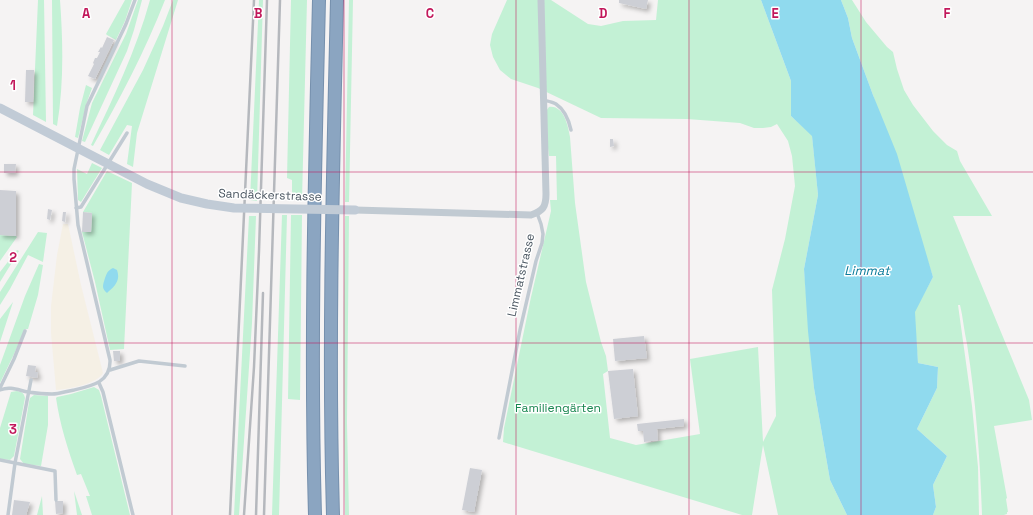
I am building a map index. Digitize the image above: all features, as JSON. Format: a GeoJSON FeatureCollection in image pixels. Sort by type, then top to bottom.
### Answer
{"type":"FeatureCollection","features":[{"type":"Feature","properties":{"kind":"highway"},"geometry":{"type":"LineString","coordinates":[[314,515],[313,305],[319,0]]}},
{"type":"Feature","properties":{"kind":"highway"},"geometry":{"type":"LineString","coordinates":[[333,515],[331,338],[337,0]]}},
{"type":"Feature","properties":{"kind":"street"},"geometry":{"type":"LineString","coordinates":[[537,213],[544,208],[546,203],[541,0]]}},
{"type":"Feature","properties":{"kind":"street","name":"Sandäckerstrasse"},"geometry":{"type":"LineString","coordinates":[[0,108],[147,184],[181,198],[208,204],[234,208],[531,215],[537,213]]}},
{"type":"Feature","properties":{"kind":"lane"},"geometry":{"type":"LineString","coordinates":[[110,370],[110,360],[78,225],[74,169],[87,106],[126,24],[135,0]]}},
{"type":"Feature","properties":{"kind":"lane"},"geometry":{"type":"LineString","coordinates":[[543,100],[556,104],[563,111],[571,130]]}},
{"type":"Feature","properties":{"kind":"lane"},"geometry":{"type":"LineString","coordinates":[[76,208],[81,207],[127,133]]}},
{"type":"Feature","properties":{"kind":"lane","name":"Limmatstrasse"},"geometry":{"type":"LineString","coordinates":[[499,438],[520,330],[536,261],[542,244],[542,224],[537,213]]}},
{"type":"Feature","properties":{"kind":"lane"},"geometry":{"type":"LineString","coordinates":[[0,389],[25,331]]}},
{"type":"Feature","properties":{"kind":"lane"},"geometry":{"type":"LineString","coordinates":[[0,389],[12,388],[29,392],[55,394],[99,383],[110,370],[139,361],[186,366]]}},
{"type":"Feature","properties":{"kind":"lane"},"geometry":{"type":"LineString","coordinates":[[8,515],[15,463],[31,380]]}},
{"type":"Feature","properties":{"kind":"lane"},"geometry":{"type":"LineString","coordinates":[[99,383],[103,392],[133,515]]}},
{"type":"Feature","properties":{"kind":"lane"},"geometry":{"type":"LineString","coordinates":[[0,460],[55,471],[56,500]]}},
{"type":"Feature","properties":{"kind":"green space"},"geometry":{"type":"Polygon","coordinates":[[[38,0],[44,0],[46,122],[33,115],[38,0]]]}},
{"type":"Feature","properties":{"kind":"green space"},"geometry":{"type":"Polygon","coordinates":[[[52,0],[60,0],[62,32],[62,79],[57,126],[53,124],[52,0]]]}},
{"type":"Feature","properties":{"kind":"green space"},"geometry":{"type":"Polygon","coordinates":[[[125,0],[132,0],[125,21],[116,40],[106,34],[125,0]]]}},
{"type":"Feature","properties":{"kind":"green space"},"geometry":{"type":"Polygon","coordinates":[[[138,0],[142,0],[127,51],[85,142],[82,141],[92,103],[126,34],[138,0]]]}},
{"type":"Feature","properties":{"kind":"green space"},"geometry":{"type":"Polygon","coordinates":[[[150,0],[165,0],[132,74],[93,146],[91,145],[131,56],[150,0]]]}},
{"type":"Feature","properties":{"kind":"green space"},"geometry":{"type":"Polygon","coordinates":[[[173,0],[178,0],[137,133],[133,167],[127,164],[132,126],[127,125],[109,155],[100,150],[143,70],[173,0]]]}},
{"type":"Feature","properties":{"kind":"green space"},"geometry":{"type":"Polygon","coordinates":[[[259,0],[263,0],[257,201],[250,200],[259,0]]]}},
{"type":"Feature","properties":{"kind":"green space"},"geometry":{"type":"Polygon","coordinates":[[[291,0],[307,0],[302,200],[292,200],[292,180],[287,178],[291,0]]]}},
{"type":"Feature","properties":{"kind":"green space"},"geometry":{"type":"Polygon","coordinates":[[[349,0],[353,0],[349,202],[345,202],[349,0]]]}},
{"type":"Feature","properties":{"kind":"green space","name":"Familiengärten"},"geometry":{"type":"Polygon","coordinates":[[[507,0],[551,0],[588,24],[601,26],[623,21],[656,20],[658,0],[761,0],[791,81],[791,116],[812,135],[818,195],[804,269],[814,388],[830,480],[847,515],[778,515],[763,445],[752,515],[742,515],[503,442],[504,428],[531,297],[551,211],[550,200],[557,200],[556,156],[549,156],[548,148],[546,111],[549,107],[554,107],[562,113],[570,137],[575,203],[586,282],[606,356],[608,371],[603,374],[610,438],[636,445],[700,434],[690,359],[758,347],[763,442],[776,416],[772,290],[785,239],[795,186],[792,156],[788,141],[777,124],[771,127],[754,128],[740,123],[687,119],[601,118],[538,88],[511,79],[500,70],[493,57],[490,45],[492,34],[507,0]]]}},
{"type":"Feature","properties":{"kind":"green space"},"geometry":{"type":"Polygon","coordinates":[[[841,0],[852,0],[866,22],[893,52],[904,90],[913,105],[933,131],[947,145],[957,151],[960,161],[992,216],[953,216],[1029,400],[1032,420],[994,426],[1007,498],[1008,512],[1004,515],[982,515],[979,451],[973,387],[962,314],[960,305],[958,305],[972,406],[978,467],[979,515],[933,515],[936,507],[933,485],[947,456],[917,429],[937,388],[938,367],[918,363],[914,312],[933,277],[873,95],[852,38],[848,18],[841,0]]]}},
{"type":"Feature","properties":{"kind":"green space"},"geometry":{"type":"Polygon","coordinates":[[[86,85],[92,88],[78,138],[75,137],[86,85]]]}},
{"type":"Feature","properties":{"kind":"green space"},"geometry":{"type":"Polygon","coordinates":[[[92,163],[102,168],[81,202],[78,200],[77,169],[87,174],[92,163]]]}},
{"type":"Feature","properties":{"kind":"green space"},"geometry":{"type":"Polygon","coordinates":[[[107,171],[132,183],[124,349],[110,350],[82,232],[91,232],[92,213],[83,212],[107,171]]]}},
{"type":"Feature","properties":{"kind":"green space"},"geometry":{"type":"Polygon","coordinates":[[[282,215],[287,215],[279,515],[272,515],[282,215]]]}},
{"type":"Feature","properties":{"kind":"green space"},"geometry":{"type":"Polygon","coordinates":[[[291,215],[302,215],[300,400],[288,399],[291,215]]]}},
{"type":"Feature","properties":{"kind":"green space"},"geometry":{"type":"Polygon","coordinates":[[[249,216],[256,216],[252,323],[239,515],[234,515],[249,216]]]}},
{"type":"Feature","properties":{"kind":"green space"},"geometry":{"type":"Polygon","coordinates":[[[345,216],[349,216],[347,423],[349,515],[345,515],[344,478],[345,216]]]}},
{"type":"Feature","properties":{"kind":"green space"},"geometry":{"type":"Polygon","coordinates":[[[38,232],[47,233],[43,262],[28,255],[0,305],[0,292],[38,232]]]}},
{"type":"Feature","properties":{"kind":"green space"},"geometry":{"type":"Polygon","coordinates":[[[0,235],[17,237],[0,261],[0,235]]]}},
{"type":"Feature","properties":{"kind":"green space"},"geometry":{"type":"Polygon","coordinates":[[[17,250],[19,251],[0,282],[0,272],[17,250]]]}},
{"type":"Feature","properties":{"kind":"green space"},"geometry":{"type":"Polygon","coordinates":[[[39,264],[43,265],[38,295],[28,329],[25,329],[0,383],[0,365],[25,296],[39,264]]]}},
{"type":"Feature","properties":{"kind":"green space"},"geometry":{"type":"Polygon","coordinates":[[[13,302],[0,342],[0,319],[13,302]]]}},
{"type":"Feature","properties":{"kind":"green space"},"geometry":{"type":"Polygon","coordinates":[[[94,387],[99,390],[101,396],[130,515],[92,515],[86,496],[90,496],[81,474],[77,475],[70,456],[56,398],[94,387]]]}},
{"type":"Feature","properties":{"kind":"green space"},"geometry":{"type":"Polygon","coordinates":[[[17,391],[22,393],[25,398],[14,456],[10,460],[0,459],[0,428],[11,392],[17,391]]]}},
{"type":"Feature","properties":{"kind":"green space"},"geometry":{"type":"Polygon","coordinates":[[[34,395],[48,396],[48,425],[41,466],[24,464],[20,459],[29,402],[30,398],[34,395]]]}},
{"type":"Feature","properties":{"kind":"green space"},"geometry":{"type":"Polygon","coordinates":[[[74,491],[82,515],[77,515],[74,491]]]}},
{"type":"Feature","properties":{"kind":"green space"},"geometry":{"type":"Polygon","coordinates":[[[42,496],[43,515],[37,515],[42,496]]]}},
{"type":"Feature","properties":{"kind":"sand"},"geometry":{"type":"Polygon","coordinates":[[[63,224],[68,224],[81,285],[103,373],[100,377],[89,383],[56,390],[51,333],[51,306],[57,255],[63,224]]]}},
{"type":"Feature","properties":{"kind":"water","name":"Limmat"},"geometry":{"type":"Polygon","coordinates":[[[761,0],[841,0],[848,18],[852,38],[897,154],[933,277],[915,312],[918,363],[938,367],[937,388],[917,429],[947,456],[933,485],[936,507],[933,515],[847,515],[830,480],[814,388],[808,331],[804,269],[818,195],[812,136],[791,116],[791,81],[761,0]]]}},
{"type":"Feature","properties":{"kind":"water"},"geometry":{"type":"Polygon","coordinates":[[[113,268],[117,270],[118,277],[114,286],[107,293],[103,286],[108,272],[113,268]]]}},
{"type":"Feature","properties":{"kind":"building"},"geometry":{"type":"Polygon","coordinates":[[[619,0],[648,0],[646,9],[619,3],[619,0]]]}},
{"type":"Feature","properties":{"kind":"building"},"geometry":{"type":"Polygon","coordinates":[[[107,37],[114,40],[95,79],[88,76],[94,64],[95,58],[97,58],[100,52],[98,52],[101,47],[102,48],[107,37]]]}},
{"type":"Feature","properties":{"kind":"building"},"geometry":{"type":"Polygon","coordinates":[[[26,70],[34,70],[33,102],[25,102],[26,70]]]}},
{"type":"Feature","properties":{"kind":"building"},"geometry":{"type":"Polygon","coordinates":[[[610,139],[613,139],[614,146],[610,147],[610,139]]]}},
{"type":"Feature","properties":{"kind":"building"},"geometry":{"type":"Polygon","coordinates":[[[4,164],[16,164],[15,173],[4,173],[4,164]]]}},
{"type":"Feature","properties":{"kind":"building"},"geometry":{"type":"Polygon","coordinates":[[[0,190],[16,191],[16,236],[0,235],[0,190]]]}},
{"type":"Feature","properties":{"kind":"building"},"geometry":{"type":"Polygon","coordinates":[[[48,209],[52,210],[50,220],[47,219],[48,209]]]}},
{"type":"Feature","properties":{"kind":"building"},"geometry":{"type":"Polygon","coordinates":[[[63,212],[66,212],[65,222],[62,221],[63,212]]]}},
{"type":"Feature","properties":{"kind":"building"},"geometry":{"type":"Polygon","coordinates":[[[83,212],[92,213],[91,232],[82,232],[83,212]]]}},
{"type":"Feature","properties":{"kind":"building"},"geometry":{"type":"Polygon","coordinates":[[[644,336],[647,358],[615,361],[613,339],[644,336]]]}},
{"type":"Feature","properties":{"kind":"building"},"geometry":{"type":"Polygon","coordinates":[[[113,351],[120,351],[120,361],[114,361],[113,351]]]}},
{"type":"Feature","properties":{"kind":"building"},"geometry":{"type":"Polygon","coordinates":[[[28,365],[36,366],[35,372],[38,372],[37,378],[26,376],[28,365]]]}},
{"type":"Feature","properties":{"kind":"building"},"geometry":{"type":"Polygon","coordinates":[[[633,369],[638,416],[614,419],[608,371],[633,369]]]}},
{"type":"Feature","properties":{"kind":"building"},"geometry":{"type":"Polygon","coordinates":[[[684,419],[684,426],[657,429],[658,440],[644,442],[643,431],[638,431],[637,424],[684,419]]]}},
{"type":"Feature","properties":{"kind":"building"},"geometry":{"type":"Polygon","coordinates":[[[470,468],[482,470],[474,512],[462,510],[470,468]]]}},
{"type":"Feature","properties":{"kind":"building"},"geometry":{"type":"Polygon","coordinates":[[[14,500],[30,502],[26,515],[12,515],[14,500]]]}},
{"type":"Feature","properties":{"kind":"building"},"geometry":{"type":"Polygon","coordinates":[[[55,501],[63,501],[63,513],[56,514],[55,501]]]}},
{"type":"Feature","properties":{"kind":"railway"},"geometry":{"type":"LineString","coordinates":[[230,515],[254,0]]}},
{"type":"Feature","properties":{"kind":"railway"},"geometry":{"type":"LineString","coordinates":[[244,515],[254,367],[267,0]]}},
{"type":"Feature","properties":{"kind":"railway"},"geometry":{"type":"LineString","coordinates":[[264,515],[280,0]]}},
{"type":"Feature","properties":{"kind":"railway"},"geometry":{"type":"LineString","coordinates":[[256,515],[263,293]]}}]}
